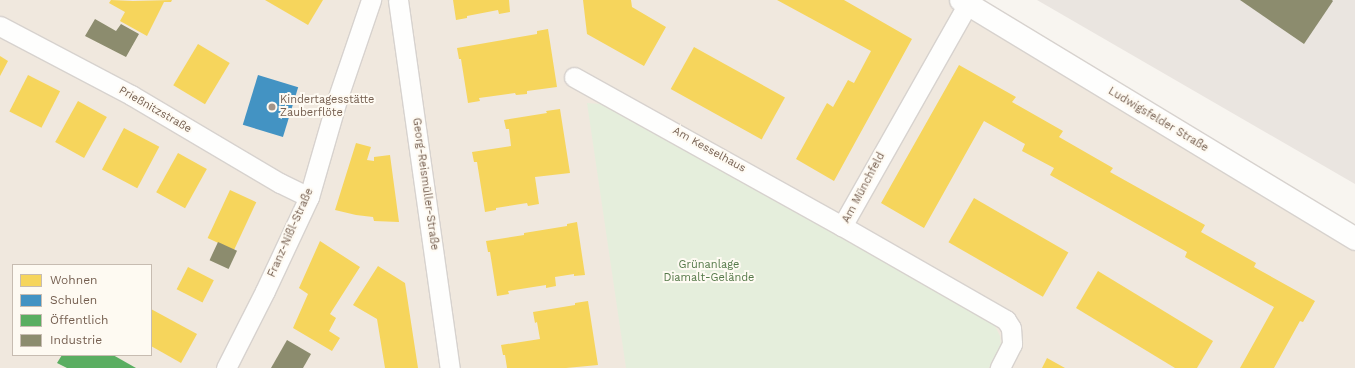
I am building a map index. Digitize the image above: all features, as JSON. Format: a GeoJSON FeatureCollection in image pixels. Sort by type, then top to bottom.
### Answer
{"type":"FeatureCollection","features":[{"type":"Feature","properties":{"kind":"street","name":"Franz-Nißl-Straße"},"geometry":{"type":"LineString","coordinates":[[226,368],[265,291],[309,197],[337,100],[371,0]]}},
{"type":"Feature","properties":{"kind":"street","name":"Georg-Reismüller-Straße"},"geometry":{"type":"LineString","coordinates":[[398,0],[450,368]]}},
{"type":"Feature","properties":{"kind":"street","name":"Am Münchfeld"},"geometry":{"type":"LineString","coordinates":[[966,1],[842,226],[1006,320],[1011,328],[1012,344],[1000,368]]}},
{"type":"Feature","properties":{"kind":"street","name":"Ludwigsfelder Straße"},"geometry":{"type":"LineString","coordinates":[[966,1],[1355,239]]}},
{"type":"Feature","properties":{"kind":"street","name":"Prießnitzstraße"},"geometry":{"type":"LineString","coordinates":[[0,26],[131,95],[280,183],[309,197]]}},
{"type":"Feature","properties":{"kind":"street","name":"Am Kesselhaus"},"geometry":{"type":"LineString","coordinates":[[574,77],[842,226]]}},
{"type":"Feature","properties":{"kind":"shaded area"},"geometry":{"type":"Polygon","coordinates":[[[0,0],[950,0],[1355,248],[1355,368],[0,368],[0,0]]]}},
{"type":"Feature","properties":{"kind":"shaded area"},"geometry":{"type":"Polygon","coordinates":[[[1037,0],[1355,0],[1355,184],[1037,0]]]}},
{"type":"Feature","properties":{"kind":"green space","name":"Grünanlage Diamalt-Gelände"},"geometry":{"type":"Polygon","coordinates":[[[587,103],[600,104],[612,108],[985,318],[995,326],[1000,336],[1001,345],[989,368],[626,368],[587,103]]]}},
{"type":"Feature","properties":{"kind":"building: Wohnen"},"geometry":{"type":"Polygon","coordinates":[[[111,0],[172,0],[171,2],[164,2],[147,36],[120,21],[125,12],[109,3],[111,0]]]}},
{"type":"Feature","properties":{"kind":"building: Wohnen"},"geometry":{"type":"Polygon","coordinates":[[[265,0],[323,0],[308,25],[265,0]]]}},
{"type":"Feature","properties":{"kind":"building: Wohnen"},"geometry":{"type":"Polygon","coordinates":[[[453,0],[509,0],[510,12],[499,14],[498,10],[467,16],[467,18],[456,20],[453,0]]]}},
{"type":"Feature","properties":{"kind":"building: Wohnen"},"geometry":{"type":"Polygon","coordinates":[[[583,0],[631,0],[632,7],[666,27],[644,66],[587,34],[583,0]]]}},
{"type":"Feature","properties":{"kind":"building: Wohnen"},"geometry":{"type":"Polygon","coordinates":[[[777,0],[844,0],[912,39],[834,181],[796,159],[827,103],[833,107],[848,80],[854,83],[871,51],[777,0]]]}},
{"type":"Feature","properties":{"kind":"building: Wohnen"},"geometry":{"type":"Polygon","coordinates":[[[548,29],[557,87],[527,91],[527,94],[516,95],[515,93],[479,98],[480,101],[468,103],[461,59],[459,59],[457,48],[537,34],[537,31],[548,29]]]}},
{"type":"Feature","properties":{"kind":"building: Wohnen"},"geometry":{"type":"Polygon","coordinates":[[[198,44],[230,63],[205,104],[173,85],[198,44]]]}},
{"type":"Feature","properties":{"kind":"building: Wohnen"},"geometry":{"type":"Polygon","coordinates":[[[694,47],[785,97],[762,139],[671,89],[694,47]]]}},
{"type":"Feature","properties":{"kind":"building: Wohnen"},"geometry":{"type":"Polygon","coordinates":[[[0,56],[8,61],[0,76],[0,56]]]}},
{"type":"Feature","properties":{"kind":"building: Wohnen"},"geometry":{"type":"Polygon","coordinates":[[[959,65],[1016,97],[1012,102],[1063,131],[1059,137],[1113,168],[1110,172],[1205,225],[1201,232],[1256,263],[1254,267],[1315,301],[1303,322],[1300,321],[1274,368],[1240,368],[1274,307],[1185,257],[1187,252],[1050,175],[1054,168],[1022,151],[1025,144],[984,121],[924,228],[881,203],[959,65]]]}},
{"type":"Feature","properties":{"kind":"building: Wohnen"},"geometry":{"type":"Polygon","coordinates":[[[28,75],[60,91],[41,128],[9,112],[28,75]]]}},
{"type":"Feature","properties":{"kind":"building: Wohnen"},"geometry":{"type":"Polygon","coordinates":[[[78,101],[107,117],[84,158],[55,142],[78,101]]]}},
{"type":"Feature","properties":{"kind":"building: Wohnen"},"geometry":{"type":"Polygon","coordinates":[[[560,109],[570,173],[535,177],[539,204],[528,206],[527,203],[496,208],[496,210],[485,212],[477,162],[474,162],[472,152],[511,146],[509,129],[506,129],[504,120],[547,113],[546,111],[560,109]]]}},
{"type":"Feature","properties":{"kind":"building: Wohnen"},"geometry":{"type":"Polygon","coordinates":[[[124,128],[159,147],[137,188],[102,169],[124,128]]]}},
{"type":"Feature","properties":{"kind":"building: Wohnen"},"geometry":{"type":"Polygon","coordinates":[[[356,143],[371,147],[367,160],[374,161],[374,157],[390,155],[399,222],[374,221],[373,217],[335,210],[356,143]]]}},
{"type":"Feature","properties":{"kind":"building: Wohnen"},"geometry":{"type":"Polygon","coordinates":[[[178,153],[207,169],[185,208],[156,192],[178,153]]]}},
{"type":"Feature","properties":{"kind":"building: Wohnen"},"geometry":{"type":"Polygon","coordinates":[[[230,190],[256,202],[234,250],[208,238],[230,190]]]}},
{"type":"Feature","properties":{"kind":"building: Wohnen"},"geometry":{"type":"Polygon","coordinates":[[[974,198],[1068,252],[1043,297],[948,242],[974,198]]]}},
{"type":"Feature","properties":{"kind":"building: Wohnen"},"geometry":{"type":"Polygon","coordinates":[[[577,222],[585,275],[574,276],[574,274],[555,277],[556,286],[546,288],[546,285],[508,291],[509,294],[497,296],[490,252],[488,252],[486,241],[524,235],[524,233],[567,226],[567,224],[577,222]]]}},
{"type":"Feature","properties":{"kind":"building: Wohnen"},"geometry":{"type":"Polygon","coordinates":[[[320,241],[360,267],[330,314],[336,318],[329,331],[340,338],[332,351],[293,328],[308,294],[299,288],[320,241]]]}},
{"type":"Feature","properties":{"kind":"building: Wohnen"},"geometry":{"type":"Polygon","coordinates":[[[378,266],[405,283],[418,368],[385,368],[377,319],[353,305],[378,266]]]}},
{"type":"Feature","properties":{"kind":"building: Wohnen"},"geometry":{"type":"Polygon","coordinates":[[[188,267],[214,280],[202,302],[177,289],[188,267]]]}},
{"type":"Feature","properties":{"kind":"building: Wohnen"},"geometry":{"type":"Polygon","coordinates":[[[1098,271],[1213,341],[1197,368],[1175,368],[1076,308],[1098,271]]]}},
{"type":"Feature","properties":{"kind":"building: Wohnen"},"geometry":{"type":"Polygon","coordinates":[[[588,301],[598,365],[566,368],[507,368],[505,355],[503,355],[501,345],[540,339],[537,322],[535,323],[533,312],[575,305],[575,303],[588,301]]]}},
{"type":"Feature","properties":{"kind":"building: Wohnen"},"geometry":{"type":"Polygon","coordinates":[[[152,310],[197,334],[181,363],[152,347],[152,310]]]}},
{"type":"Feature","properties":{"kind":"building: Wohnen"},"geometry":{"type":"Polygon","coordinates":[[[1047,358],[1065,368],[1042,368],[1047,358]]]}},
{"type":"Feature","properties":{"kind":"building: Schulen"},"geometry":{"type":"Polygon","coordinates":[[[258,75],[298,87],[283,137],[243,125],[258,75]]]}},
{"type":"Feature","properties":{"kind":"building: Öffentlich"},"geometry":{"type":"Polygon","coordinates":[[[61,356],[115,356],[136,368],[67,368],[57,363],[61,356]]]}},
{"type":"Feature","properties":{"kind":"building: Industrie"},"geometry":{"type":"Polygon","coordinates":[[[1240,0],[1332,0],[1333,1],[1304,44],[1240,0]]]}},
{"type":"Feature","properties":{"kind":"building: Industrie"},"geometry":{"type":"Polygon","coordinates":[[[95,19],[116,31],[121,24],[139,34],[126,57],[85,36],[95,19]]]}},
{"type":"Feature","properties":{"kind":"building: Industrie"},"geometry":{"type":"Polygon","coordinates":[[[218,242],[237,251],[229,269],[210,260],[218,242]]]}},
{"type":"Feature","properties":{"kind":"building: Industrie"},"geometry":{"type":"Polygon","coordinates":[[[287,340],[311,354],[303,368],[271,368],[287,340]]]}},
{"type":"Feature","properties":{"kind":"place","name":"Kindertagesstätte Zauberflöte"},"geometry":{"type":"Point","coordinates":[272,107]}}]}
